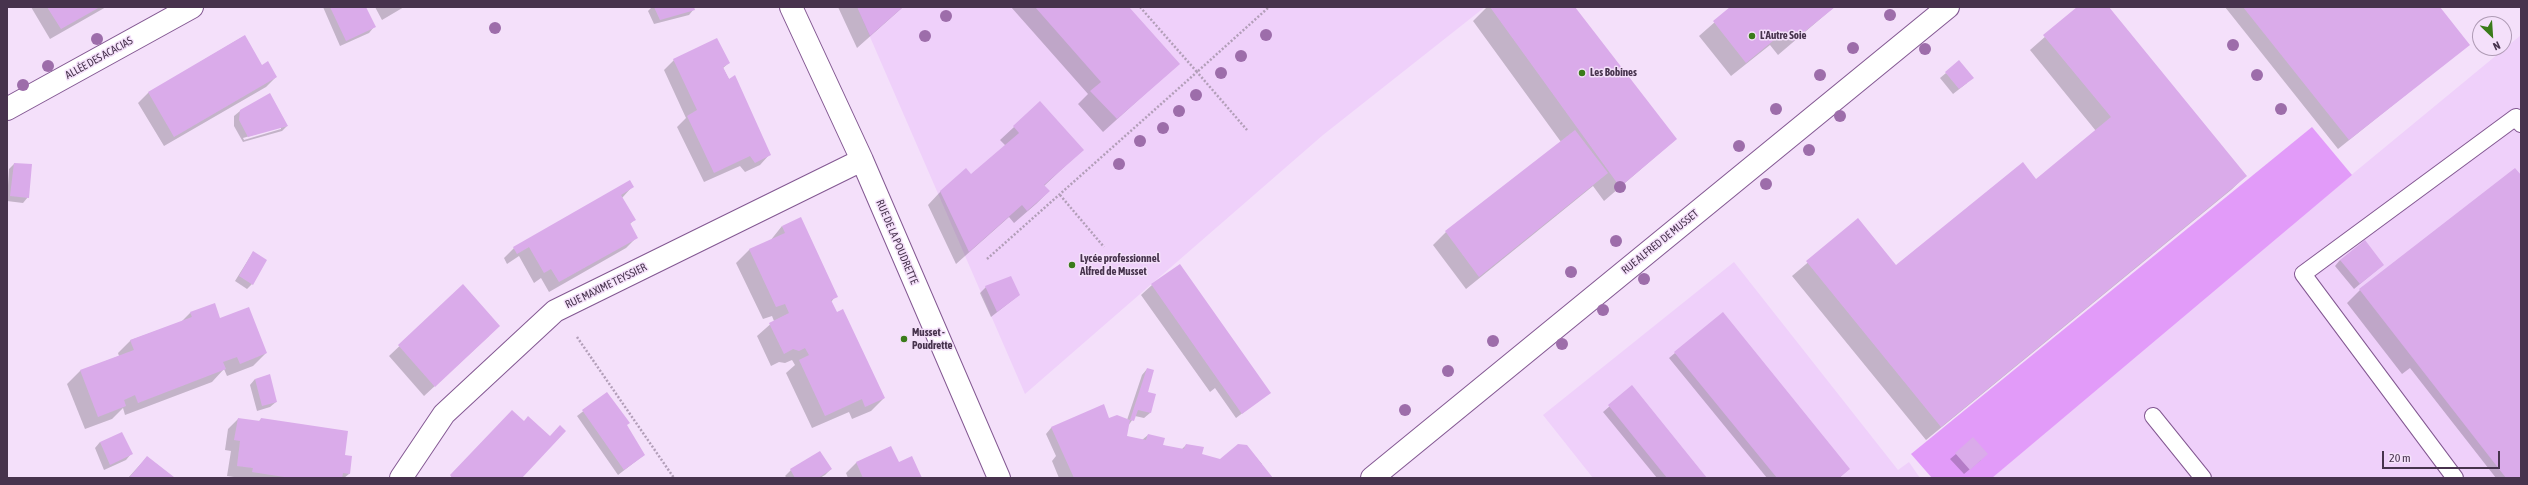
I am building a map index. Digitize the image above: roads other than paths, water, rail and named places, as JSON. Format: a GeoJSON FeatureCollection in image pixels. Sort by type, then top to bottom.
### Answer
{"type":"FeatureCollection","features":[{"type":"Feature","properties":{"kind":"street","name":"ALLÉE DES ACACIAS"},"geometry":{"type":"LineString","coordinates":[[7,109],[192,7]]}},
{"type":"Feature","properties":{"kind":"street","name":"RUE DE LA POUDRETTE"},"geometry":{"type":"LineString","coordinates":[[792,7],[862,160],[999,478]]}},
{"type":"Feature","properties":{"kind":"street","name":"RUE ALFRED DE MUSSET"},"geometry":{"type":"LineString","coordinates":[[1372,478],[1948,7]]}},
{"type":"Feature","properties":{"kind":"street","name":"RUE MAXIME TEYSSIER"},"geometry":{"type":"LineString","coordinates":[[401,478],[444,414],[555,311],[862,160]]}},
{"type":"Feature","properties":{"kind":"lane"},"geometry":{"type":"LineString","coordinates":[[2454,478],[2303,274],[2516,117],[2521,124]]}},
{"type":"Feature","properties":{"kind":"lane"},"geometry":{"type":"LineString","coordinates":[[2153,416],[2203,478]]}},
{"type":"Feature","properties":{"kind":"place","name":"L'Autre Soie"},"geometry":{"type":"Point","coordinates":[1752,36]}},
{"type":"Feature","properties":{"kind":"place","name":"Les Bobines"},"geometry":{"type":"Point","coordinates":[1582,73]}},
{"type":"Feature","properties":{"kind":"place","name":"Lycée professionnel Alfred de Musset"},"geometry":{"type":"Point","coordinates":[1072,265]}},
{"type":"Feature","properties":{"kind":"place","name":"Musset - Poudrette"},"geometry":{"type":"Point","coordinates":[904,339]}}]}
